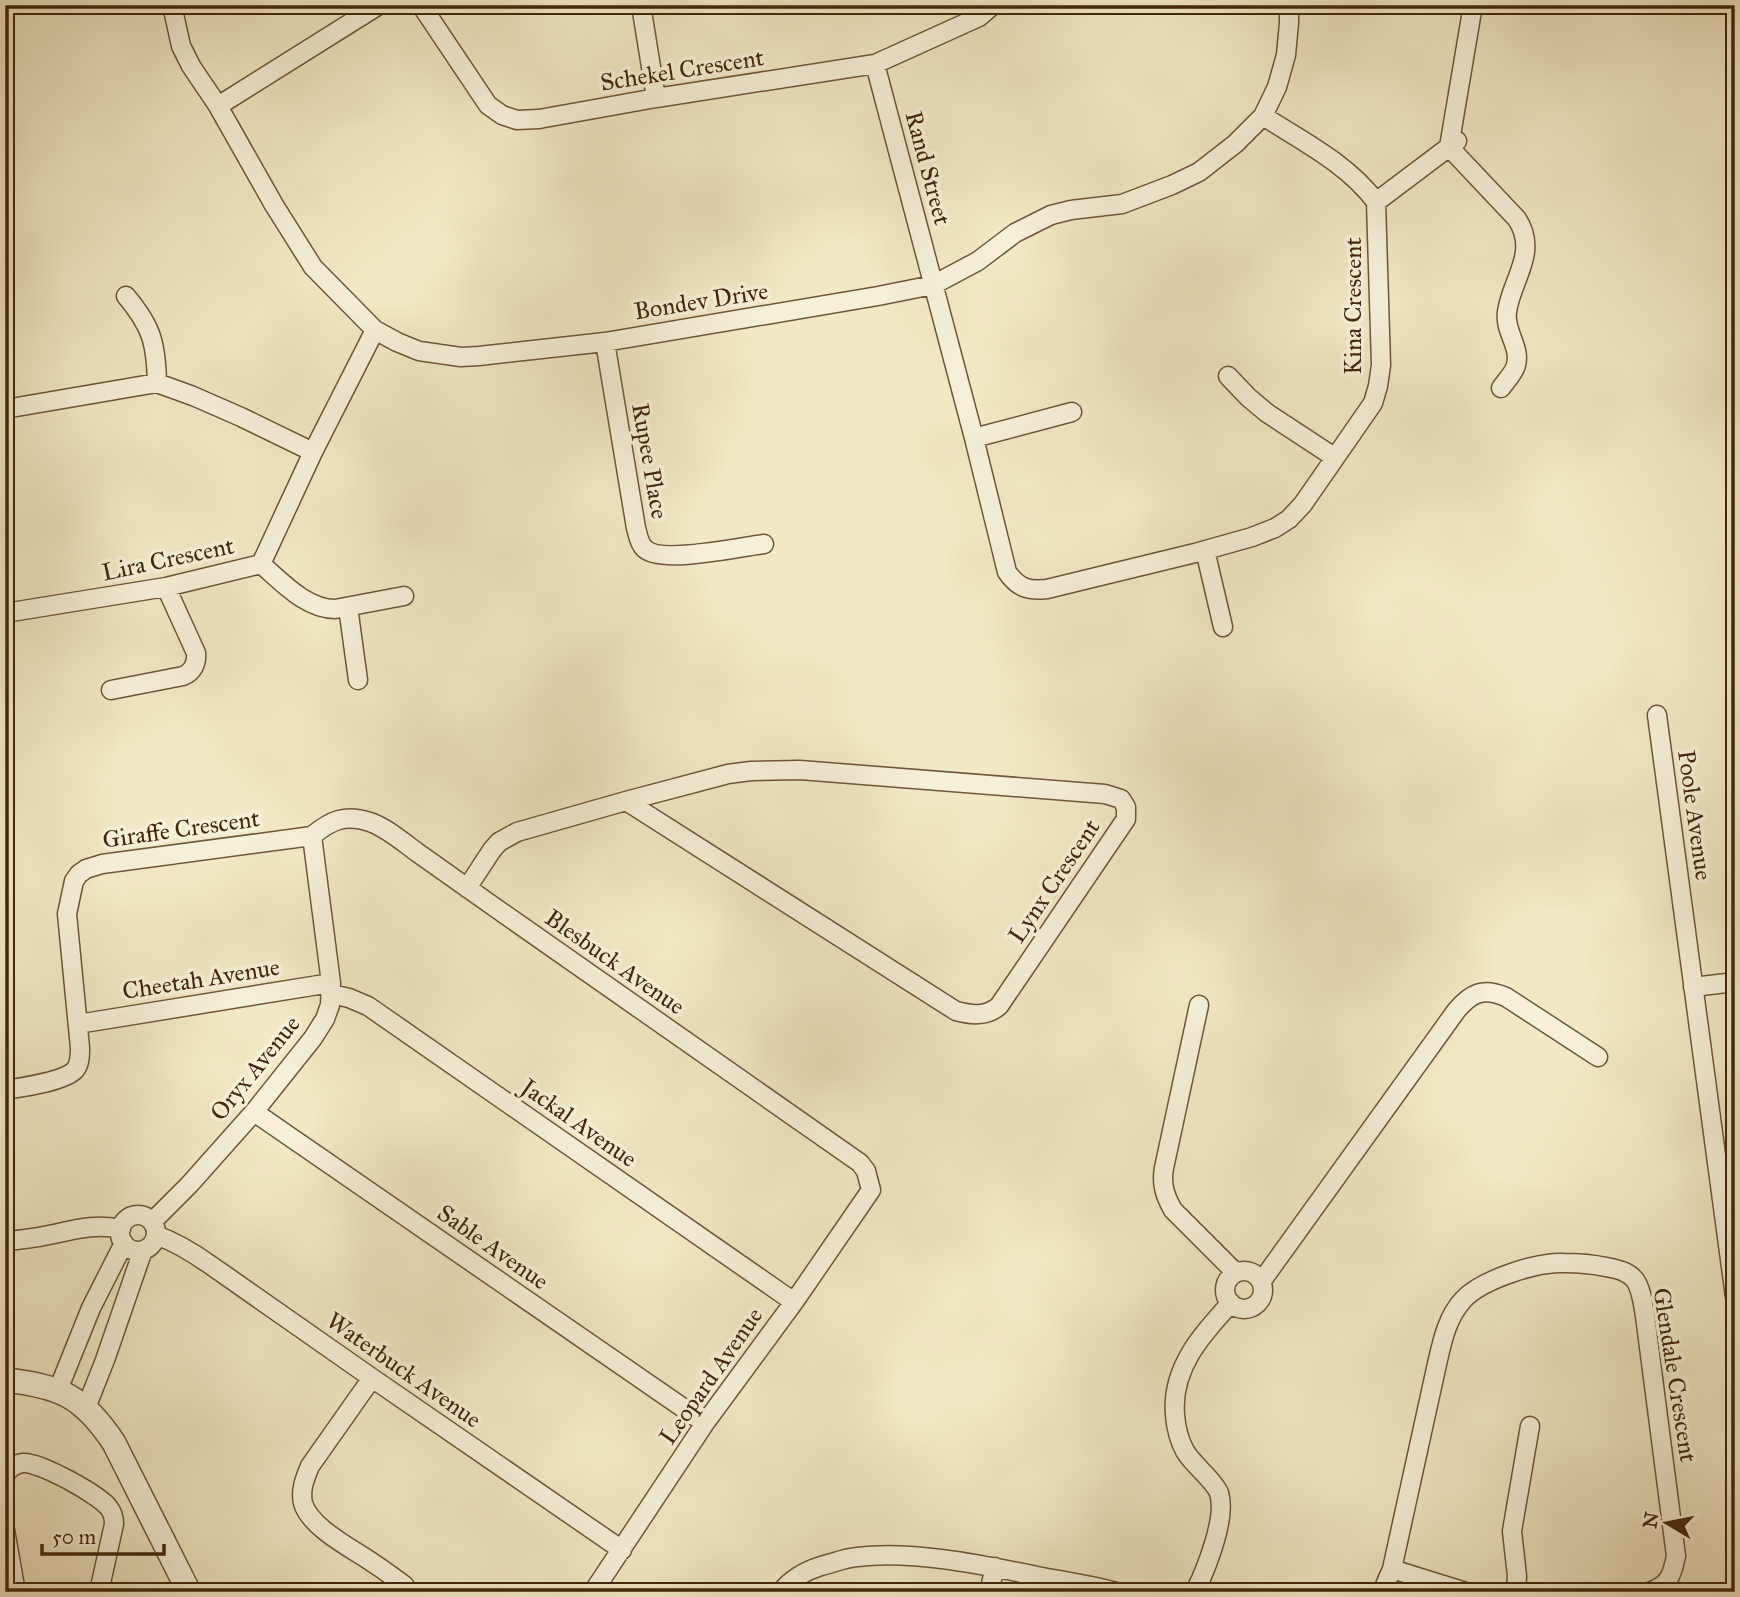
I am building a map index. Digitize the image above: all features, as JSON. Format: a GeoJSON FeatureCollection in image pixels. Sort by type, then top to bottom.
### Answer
{"type":"FeatureCollection","features":[{"type":"Feature","properties":{"kind":"street","name":"Bondev Drive"},"geometry":{"type":"LineString","coordinates":[[172,5],[181,46],[191,66],[218,106],[313,267],[375,330],[419,351],[461,356],[605,342],[933,285],[978,261],[1016,233],[1051,215],[1122,204],[1172,185],[1199,172],[1235,144],[1263,116],[1277,87],[1286,55],[1289,5]]}},
{"type":"Feature","properties":{"kind":"street"},"geometry":{"type":"LineString","coordinates":[[218,106],[379,5]]}},
{"type":"Feature","properties":{"kind":"street","name":"Schekel Crescent"},"geometry":{"type":"LineString","coordinates":[[421,5],[488,104],[502,115],[517,120],[539,120],[656,98],[875,64],[979,17],[993,5]]}},
{"type":"Feature","properties":{"kind":"street"},"geometry":{"type":"LineString","coordinates":[[641,5],[656,98]]}},
{"type":"Feature","properties":{"kind":"street"},"geometry":{"type":"LineString","coordinates":[[1376,202],[1453,144],[1474,5]]}},
{"type":"Feature","properties":{"kind":"street","name":"Rand Street"},"geometry":{"type":"LineString","coordinates":[[875,64],[933,285]]}},
{"type":"Feature","properties":{"kind":"street","name":"Kina Crescent"},"geometry":{"type":"LineString","coordinates":[[933,285],[1007,572],[1014,582],[1033,590],[1047,589],[1205,550],[1275,528],[1289,519],[1303,504],[1373,403],[1381,365],[1376,202],[1366,187],[1351,174],[1263,116]]}},
{"type":"Feature","properties":{"kind":"street"},"geometry":{"type":"LineString","coordinates":[[1453,144],[1522,227],[1525,251],[1523,266],[1507,313],[1507,322],[1517,353],[1516,366],[1501,388]]}},
{"type":"Feature","properties":{"kind":"street"},"geometry":{"type":"LineString","coordinates":[[126,296],[148,328],[157,362],[157,383]]}},
{"type":"Feature","properties":{"kind":"street","name":"Lira Crescent"},"geometry":{"type":"LineString","coordinates":[[5,613],[166,587],[261,564],[313,452],[375,330]]}},
{"type":"Feature","properties":{"kind":"street","name":"Rupee Place"},"geometry":{"type":"LineString","coordinates":[[605,342],[636,528],[639,541],[645,549],[652,554],[684,555],[764,544]]}},
{"type":"Feature","properties":{"kind":"street"},"geometry":{"type":"LineString","coordinates":[[1228,376],[1267,414],[1334,457]]}},
{"type":"Feature","properties":{"kind":"street"},"geometry":{"type":"LineString","coordinates":[[5,409],[157,383],[241,417],[313,452]]}},
{"type":"Feature","properties":{"kind":"street"},"geometry":{"type":"LineString","coordinates":[[974,438],[1072,412]]}},
{"type":"Feature","properties":{"kind":"street"},"geometry":{"type":"LineString","coordinates":[[1205,550],[1223,627]]}},
{"type":"Feature","properties":{"kind":"street"},"geometry":{"type":"LineString","coordinates":[[261,564],[305,600],[325,609],[404,596]]}},
{"type":"Feature","properties":{"kind":"street"},"geometry":{"type":"LineString","coordinates":[[111,690],[183,676],[194,667],[196,653],[166,587]]}},
{"type":"Feature","properties":{"kind":"street"},"geometry":{"type":"LineString","coordinates":[[348,607],[358,680]]}},
{"type":"Feature","properties":{"kind":"street","name":"Poole Avenue"},"geometry":{"type":"LineString","coordinates":[[1657,715],[1735,1297]]}},
{"type":"Feature","properties":{"kind":"street","name":"Lynx Crescent"},"geometry":{"type":"LineString","coordinates":[[467,888],[492,850],[517,832],[626,801],[728,774],[751,771],[800,770],[1105,794],[1121,799],[1126,807],[1126,819],[1005,997],[992,1012],[970,1015],[956,1011],[626,801]]}},
{"type":"Feature","properties":{"kind":"street","name":"Blesbuck Avenue"},"geometry":{"type":"LineString","coordinates":[[312,836],[337,819],[360,819],[374,823],[391,833],[860,1163],[866,1171],[871,1190]]}},
{"type":"Feature","properties":{"kind":"street","name":"Oryx Avenue"},"geometry":{"type":"LineString","coordinates":[[155,1228],[254,1112],[325,1019],[332,989],[312,836]]}},
{"type":"Feature","properties":{"kind":"street","name":"Giraffe Crescent"},"geometry":{"type":"LineString","coordinates":[[5,1090],[59,1078],[75,1069],[79,1061],[67,914],[74,881],[79,874],[102,864],[312,836]]}},
{"type":"Feature","properties":{"kind":"street"},"geometry":{"type":"LineString","coordinates":[[1693,987],[1735,982]]}},
{"type":"Feature","properties":{"kind":"street","name":"Cheetah Avenue"},"geometry":{"type":"LineString","coordinates":[[78,1024],[332,989]]}},
{"type":"Feature","properties":{"kind":"street","name":"Jackal Avenue"},"geometry":{"type":"LineString","coordinates":[[332,989],[368,1006],[794,1302]]}},
{"type":"Feature","properties":{"kind":"street"},"geometry":{"type":"LineString","coordinates":[[1261,1282],[1469,996],[1489,992],[1506,996],[1598,1056]]}},
{"type":"Feature","properties":{"kind":"street"},"geometry":{"type":"LineString","coordinates":[[1199,1005],[1164,1168],[1163,1188],[1173,1210],[1236,1273]]}},
{"type":"Feature","properties":{"kind":"street","name":"Sable Avenue"},"geometry":{"type":"LineString","coordinates":[[254,1112],[705,1423]]}},
{"type":"Feature","properties":{"kind":"street","name":"Leopard Avenue"},"geometry":{"type":"LineString","coordinates":[[593,1592],[705,1423],[794,1302],[871,1190]]}},
{"type":"Feature","properties":{"kind":"street"},"geometry":{"type":"LineString","coordinates":[[5,1241],[103,1226],[122,1236],[129,1248],[143,1250],[154,1242],[155,1228],[148,1217],[141,1215],[134,1215],[123,1223],[122,1236],[58,1390]]}},
{"type":"Feature","properties":{"kind":"street","name":"Waterbuck Avenue"},"geometry":{"type":"LineString","coordinates":[[155,1228],[167,1239],[190,1251],[622,1550]]}},
{"type":"Feature","properties":{"kind":"street"},"geometry":{"type":"LineString","coordinates":[[86,1408],[143,1250]]}},
{"type":"Feature","properties":{"kind":"street","name":"Glendale Crescent"},"geometry":{"type":"LineString","coordinates":[[1382,1592],[1392,1569],[1437,1364],[1455,1309],[1477,1288],[1491,1280],[1547,1264],[1561,1263],[1598,1266],[1626,1273],[1640,1291],[1676,1556],[1668,1581],[1648,1592]]}},
{"type":"Feature","properties":{"kind":"street"},"geometry":{"type":"LineString","coordinates":[[1247,1271],[1261,1282],[1262,1295],[1255,1305],[1243,1309],[1231,1303],[1226,1287],[1236,1273],[1247,1271]]}},
{"type":"Feature","properties":{"kind":"street"},"geometry":{"type":"LineString","coordinates":[[1205,1592],[1207,1568],[1220,1507],[1219,1493],[1188,1457],[1180,1443],[1175,1426],[1175,1392],[1186,1361],[1197,1342],[1231,1303]]}},
{"type":"Feature","properties":{"kind":"street"},"geometry":{"type":"LineString","coordinates":[[372,1378],[310,1466],[302,1491],[303,1501],[313,1520],[404,1585],[409,1592]]}},
{"type":"Feature","properties":{"kind":"street"},"geometry":{"type":"LineString","coordinates":[[5,1380],[58,1390],[86,1408],[100,1422],[114,1443],[189,1592]]}},
{"type":"Feature","properties":{"kind":"street"},"geometry":{"type":"LineString","coordinates":[[1516,1592],[1512,1531],[1530,1426]]}},
{"type":"Feature","properties":{"kind":"street"},"geometry":{"type":"LineString","coordinates":[[5,1475],[19,1463],[35,1464],[96,1496],[109,1507],[114,1524],[99,1592]]}},
{"type":"Feature","properties":{"kind":"street"},"geometry":{"type":"LineString","coordinates":[[5,1530],[16,1592]]}},
{"type":"Feature","properties":{"kind":"street"},"geometry":{"type":"LineString","coordinates":[[781,1592],[798,1576],[815,1568],[855,1557],[877,1555],[995,1567],[1116,1592]]}},
{"type":"Feature","properties":{"kind":"street"},"geometry":{"type":"LineString","coordinates":[[989,1592],[995,1567]]}},
{"type":"Feature","properties":{"kind":"street"},"geometry":{"type":"LineString","coordinates":[[1195,1592],[1207,1568]]}},
{"type":"Feature","properties":{"kind":"street"},"geometry":{"type":"LineString","coordinates":[[1392,1569],[1466,1592]]}}]}
